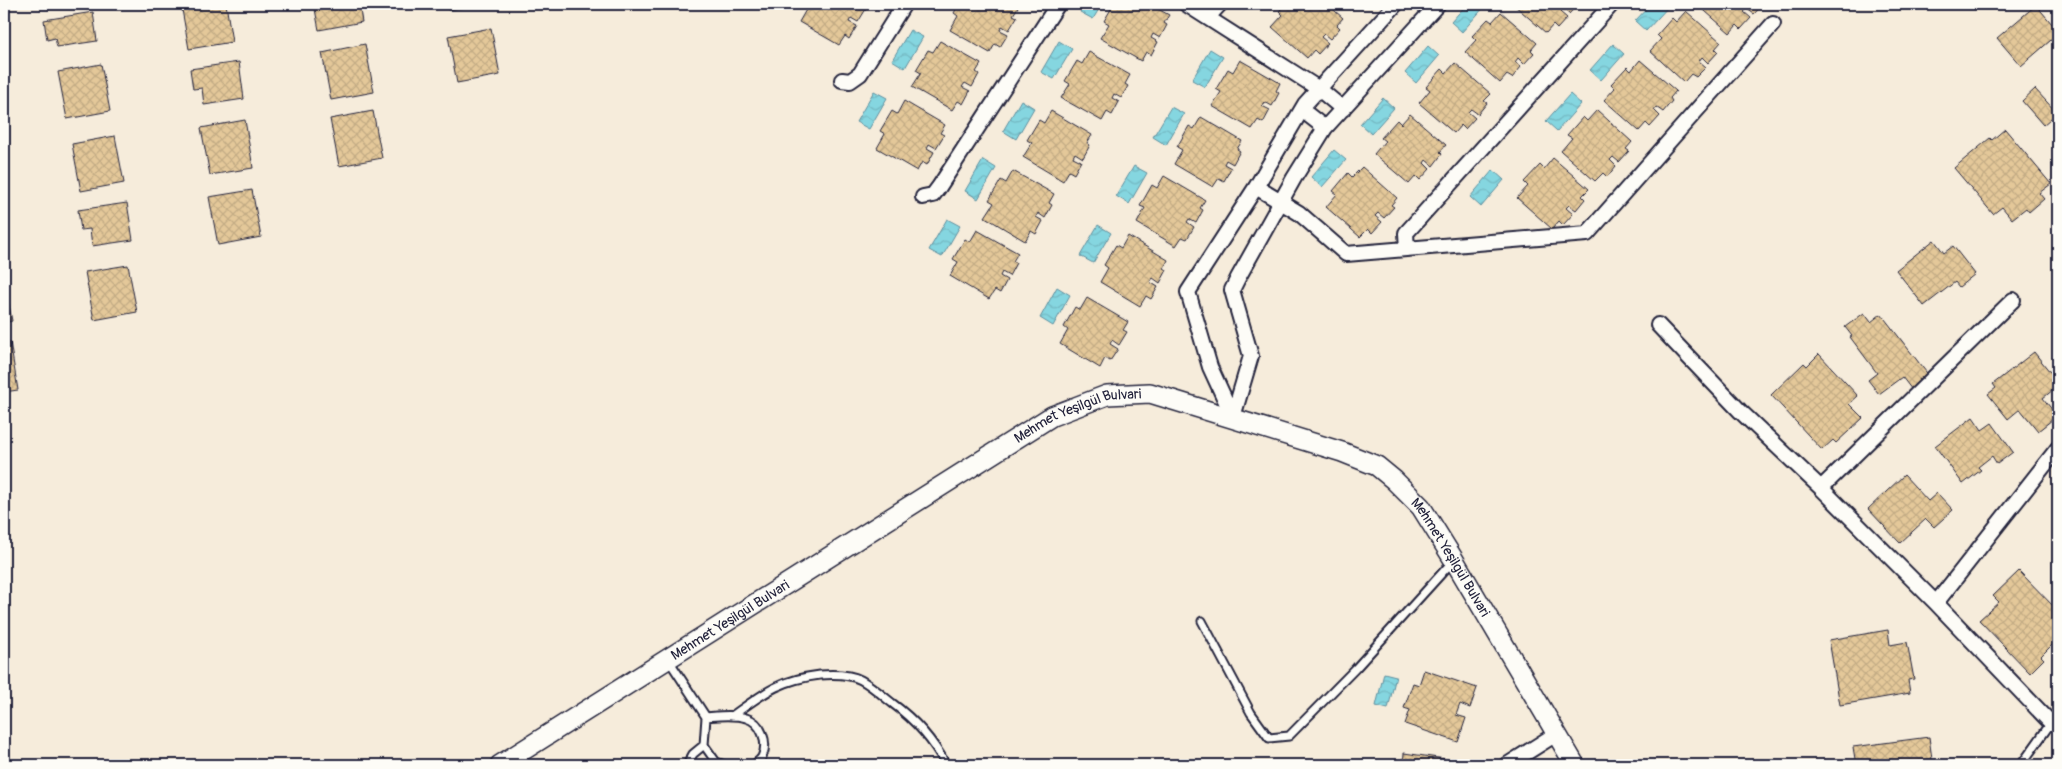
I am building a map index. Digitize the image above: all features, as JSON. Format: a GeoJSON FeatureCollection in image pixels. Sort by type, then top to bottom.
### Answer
{"type":"FeatureCollection","features":[{"type":"Feature","properties":{"kind":"main road","name":"Mehmet Yeşilgül Bulvari"},"geometry":{"type":"LineString","coordinates":[[500,765],[1052,416],[1107,395],[1150,393],[1342,452],[1376,466],[1394,480],[1421,507],[1575,765]]}},
{"type":"Feature","properties":{"kind":"street"},"geometry":{"type":"LineString","coordinates":[[842,80],[850,81],[860,74],[904,4]]}},
{"type":"Feature","properties":{"kind":"street"},"geometry":{"type":"LineString","coordinates":[[923,197],[933,195],[939,187],[1058,4]]}},
{"type":"Feature","properties":{"kind":"street"},"geometry":{"type":"LineString","coordinates":[[1186,4],[1319,90],[1343,109]]}},
{"type":"Feature","properties":{"kind":"street"},"geometry":{"type":"LineString","coordinates":[[1208,17],[1220,4]]}},
{"type":"Feature","properties":{"kind":"street"},"geometry":{"type":"LineString","coordinates":[[1233,417],[1210,367],[1188,292],[1256,187],[1302,110],[1396,4]]}},
{"type":"Feature","properties":{"kind":"street"},"geometry":{"type":"LineString","coordinates":[[1233,417],[1251,356],[1232,290],[1282,203],[1294,178],[1325,128],[1438,4]]}},
{"type":"Feature","properties":{"kind":"street"},"geometry":{"type":"LineString","coordinates":[[1408,249],[1406,233],[1612,4]]}},
{"type":"Feature","properties":{"kind":"street"},"geometry":{"type":"LineString","coordinates":[[1256,187],[1299,213],[1346,254],[1587,234],[1773,24]]}},
{"type":"Feature","properties":{"kind":"street"},"geometry":{"type":"LineString","coordinates":[[1302,110],[1325,128]]}},
{"type":"Feature","properties":{"kind":"street"},"geometry":{"type":"LineString","coordinates":[[1821,488],[2013,300]]}},
{"type":"Feature","properties":{"kind":"street"},"geometry":{"type":"LineString","coordinates":[[1658,325],[1740,411],[1821,488],[2056,723]]}},
{"type":"Feature","properties":{"kind":"street"},"geometry":{"type":"LineString","coordinates":[[1936,603],[2058,448]]}},
{"type":"Feature","properties":{"kind":"street"},"geometry":{"type":"LineString","coordinates":[[1507,765],[1556,734]]}},
{"type":"Feature","properties":{"kind":"lane"},"geometry":{"type":"LineString","coordinates":[[1202,621],[1251,713],[1269,738],[1289,736],[1356,668],[1454,560]]}},
{"type":"Feature","properties":{"kind":"lane"},"geometry":{"type":"LineString","coordinates":[[668,659],[706,717],[704,746],[716,762],[724,765]]}},
{"type":"Feature","properties":{"kind":"lane"},"geometry":{"type":"LineString","coordinates":[[732,716],[767,692],[793,679],[835,674],[860,679],[910,716],[936,746],[946,765]]}},
{"type":"Feature","properties":{"kind":"lane"},"geometry":{"type":"LineString","coordinates":[[706,717],[745,717],[754,721],[762,732],[765,744],[762,757],[754,765]]}},
{"type":"Feature","properties":{"kind":"lane"},"geometry":{"type":"LineString","coordinates":[[2021,765],[2056,723]]}},
{"type":"Feature","properties":{"kind":"lane"},"geometry":{"type":"LineString","coordinates":[[687,765],[693,754],[704,746]]}},
{"type":"Feature","properties":{"kind":"water"},"geometry":{"type":"Polygon","coordinates":[[[1085,4],[1102,4],[1093,19],[1080,12],[1085,4]]]}},
{"type":"Feature","properties":{"kind":"water"},"geometry":{"type":"Polygon","coordinates":[[[1467,4],[1483,4],[1485,6],[1462,32],[1451,22],[1467,4]]]}},
{"type":"Feature","properties":{"kind":"water"},"geometry":{"type":"Polygon","coordinates":[[[1651,4],[1670,5],[1646,31],[1635,21],[1651,4]]]}},
{"type":"Feature","properties":{"kind":"water"},"geometry":{"type":"Polygon","coordinates":[[[910,30],[923,37],[905,68],[892,60],[910,30]]]}},
{"type":"Feature","properties":{"kind":"water"},"geometry":{"type":"Polygon","coordinates":[[[1059,41],[1072,49],[1054,79],[1041,72],[1059,41]]]}},
{"type":"Feature","properties":{"kind":"water"},"geometry":{"type":"Polygon","coordinates":[[[1613,44],[1624,54],[1601,80],[1590,70],[1613,44]]]}},
{"type":"Feature","properties":{"kind":"water"},"geometry":{"type":"Polygon","coordinates":[[[1428,46],[1439,56],[1416,83],[1405,73],[1428,46]]]}},
{"type":"Feature","properties":{"kind":"water"},"geometry":{"type":"Polygon","coordinates":[[[1210,49],[1223,57],[1205,87],[1192,80],[1210,49]]]}},
{"type":"Feature","properties":{"kind":"water"},"geometry":{"type":"Polygon","coordinates":[[[874,91],[887,98],[869,129],[856,122],[874,91]]]}},
{"type":"Feature","properties":{"kind":"water"},"geometry":{"type":"Polygon","coordinates":[[[1570,94],[1581,104],[1557,131],[1546,121],[1570,94]]]}},
{"type":"Feature","properties":{"kind":"water"},"geometry":{"type":"Polygon","coordinates":[[[1383,98],[1394,108],[1371,134],[1360,124],[1383,98]]]}},
{"type":"Feature","properties":{"kind":"water"},"geometry":{"type":"Polygon","coordinates":[[[1021,100],[1034,108],[1016,139],[1003,131],[1021,100]]]}},
{"type":"Feature","properties":{"kind":"water"},"geometry":{"type":"Polygon","coordinates":[[[1171,107],[1184,114],[1166,145],[1153,137],[1171,107]]]}},
{"type":"Feature","properties":{"kind":"water"},"geometry":{"type":"Polygon","coordinates":[[[1334,150],[1346,160],[1322,187],[1311,177],[1334,150]]]}},
{"type":"Feature","properties":{"kind":"water"},"geometry":{"type":"Polygon","coordinates":[[[983,160],[996,168],[978,199],[965,191],[983,160]]]}},
{"type":"Feature","properties":{"kind":"water"},"geometry":{"type":"Polygon","coordinates":[[[1134,166],[1147,173],[1129,204],[1116,196],[1134,166]]]}},
{"type":"Feature","properties":{"kind":"water"},"geometry":{"type":"Polygon","coordinates":[[[1493,170],[1504,180],[1481,207],[1470,197],[1493,170]]]}},
{"type":"Feature","properties":{"kind":"water"},"geometry":{"type":"Polygon","coordinates":[[[947,219],[960,226],[942,257],[929,250],[947,219]]]}},
{"type":"Feature","properties":{"kind":"water"},"geometry":{"type":"Polygon","coordinates":[[[1098,225],[1111,233],[1093,263],[1080,256],[1098,225]]]}},
{"type":"Feature","properties":{"kind":"water"},"geometry":{"type":"Polygon","coordinates":[[[1057,287],[1070,295],[1053,326],[1040,318],[1057,287]]]}},
{"type":"Feature","properties":{"kind":"water"},"geometry":{"type":"Polygon","coordinates":[[[1384,673],[1396,676],[1388,709],[1376,706],[1384,673]]]}},
{"type":"Feature","properties":{"kind":"building"},"geometry":{"type":"Polygon","coordinates":[[[181,4],[226,4],[232,42],[189,49],[181,4]]]}},
{"type":"Feature","properties":{"kind":"building"},"geometry":{"type":"Polygon","coordinates":[[[314,4],[359,4],[362,22],[319,30],[314,4]]]}},
{"type":"Feature","properties":{"kind":"building"},"geometry":{"type":"Polygon","coordinates":[[[447,4],[486,4],[448,10],[447,4]]]}},
{"type":"Feature","properties":{"kind":"building"},"geometry":{"type":"Polygon","coordinates":[[[804,4],[865,4],[863,7],[866,9],[858,22],[851,18],[849,22],[857,26],[849,39],[845,36],[839,45],[799,22],[807,8],[804,4]]]}},
{"type":"Feature","properties":{"kind":"building"},"geometry":{"type":"Polygon","coordinates":[[[959,4],[1012,4],[1018,7],[1013,15],[1017,17],[1009,30],[1002,26],[1000,30],[1008,34],[1000,47],[995,44],[990,53],[950,30],[958,16],[954,13],[959,4]]]}},
{"type":"Feature","properties":{"kind":"building"},"geometry":{"type":"Polygon","coordinates":[[[1114,4],[1149,4],[1169,15],[1164,23],[1167,25],[1160,38],[1153,34],[1151,38],[1158,42],[1151,55],[1146,52],[1141,61],[1100,38],[1109,24],[1104,21],[1114,4]]]}},
{"type":"Feature","properties":{"kind":"building"},"geometry":{"type":"Polygon","coordinates":[[[1286,4],[1327,4],[1343,18],[1337,25],[1340,28],[1330,39],[1324,34],[1321,37],[1328,43],[1318,54],[1314,50],[1307,58],[1272,27],[1283,15],[1279,11],[1286,4]]]}},
{"type":"Feature","properties":{"kind":"building"},"geometry":{"type":"Polygon","coordinates":[[[1513,4],[1578,4],[1569,14],[1563,9],[1560,12],[1567,18],[1557,29],[1553,25],[1546,33],[1513,4]]]}},
{"type":"Feature","properties":{"kind":"building"},"geometry":{"type":"Polygon","coordinates":[[[1697,4],[1763,4],[1754,14],[1747,9],[1744,12],[1751,18],[1741,29],[1737,25],[1730,33],[1697,4]]]}},
{"type":"Feature","properties":{"kind":"building"},"geometry":{"type":"Polygon","coordinates":[[[2036,5],[2058,31],[2058,34],[2021,66],[1997,38],[2036,5]]]}},
{"type":"Feature","properties":{"kind":"building"},"geometry":{"type":"Polygon","coordinates":[[[1686,11],[1721,42],[1715,49],[1718,52],[1708,63],[1702,57],[1699,61],[1706,67],[1696,77],[1691,74],[1684,82],[1650,51],[1661,39],[1657,35],[1672,18],[1676,22],[1686,11]]]}},
{"type":"Feature","properties":{"kind":"building"},"geometry":{"type":"Polygon","coordinates":[[[93,12],[97,41],[57,47],[55,38],[47,40],[44,20],[93,12]]]}},
{"type":"Feature","properties":{"kind":"building"},"geometry":{"type":"Polygon","coordinates":[[[1501,12],[1537,43],[1531,50],[1534,53],[1524,64],[1518,58],[1515,62],[1521,67],[1512,78],[1507,75],[1500,83],[1465,52],[1476,40],[1472,36],[1488,19],[1492,22],[1501,12]]]}},
{"type":"Feature","properties":{"kind":"building"},"geometry":{"type":"Polygon","coordinates":[[[491,28],[500,75],[457,83],[448,36],[491,28]]]}},
{"type":"Feature","properties":{"kind":"building"},"geometry":{"type":"Polygon","coordinates":[[[940,41],[981,64],[976,72],[979,74],[972,87],[965,83],[962,87],[970,91],[963,104],[958,101],[952,110],[912,87],[921,73],[916,70],[928,50],[933,52],[940,41]]]}},
{"type":"Feature","properties":{"kind":"building"},"geometry":{"type":"Polygon","coordinates":[[[365,44],[374,92],[331,100],[322,53],[365,44]]]}},
{"type":"Feature","properties":{"kind":"building"},"geometry":{"type":"Polygon","coordinates":[[[1089,52],[1130,75],[1125,84],[1128,86],[1121,98],[1114,94],[1112,98],[1119,102],[1112,115],[1107,112],[1102,121],[1061,98],[1070,84],[1065,81],[1077,61],[1082,64],[1089,52]]]}},
{"type":"Feature","properties":{"kind":"building"},"geometry":{"type":"Polygon","coordinates":[[[1240,60],[1280,83],[1276,91],[1279,93],[1272,106],[1265,102],[1262,106],[1270,110],[1263,123],[1258,120],[1252,129],[1212,106],[1221,92],[1216,89],[1228,69],[1233,72],[1240,60]]]}},
{"type":"Feature","properties":{"kind":"building"},"geometry":{"type":"Polygon","coordinates":[[[1640,60],[1676,91],[1670,98],[1672,101],[1663,112],[1656,107],[1654,110],[1660,116],[1650,127],[1646,123],[1639,131],[1604,100],[1615,88],[1611,84],[1627,67],[1631,71],[1640,60]]]}},
{"type":"Feature","properties":{"kind":"building"},"geometry":{"type":"Polygon","coordinates":[[[239,62],[244,99],[204,105],[202,88],[193,89],[190,69],[239,62]]]}},
{"type":"Feature","properties":{"kind":"building"},"geometry":{"type":"Polygon","coordinates":[[[1455,63],[1491,94],[1484,101],[1487,103],[1478,114],[1471,109],[1468,112],[1475,118],[1465,129],[1461,125],[1454,133],[1419,103],[1430,90],[1426,87],[1442,69],[1446,73],[1455,63]]]}},
{"type":"Feature","properties":{"kind":"building"},"geometry":{"type":"Polygon","coordinates":[[[101,64],[110,111],[67,119],[58,72],[101,64]]]}},
{"type":"Feature","properties":{"kind":"building"},"geometry":{"type":"Polygon","coordinates":[[[2035,89],[2057,113],[2043,125],[2022,101],[2035,89]]]}},
{"type":"Feature","properties":{"kind":"building"},"geometry":{"type":"Polygon","coordinates":[[[904,101],[945,125],[940,133],[944,135],[936,148],[929,144],[927,148],[934,152],[927,165],[922,162],[917,171],[877,148],[885,134],[880,131],[892,111],[897,114],[904,101]]]}},
{"type":"Feature","properties":{"kind":"building"},"geometry":{"type":"Polygon","coordinates":[[[1597,110],[1632,142],[1626,149],[1629,151],[1619,162],[1613,157],[1610,160],[1616,166],[1607,177],[1603,173],[1595,181],[1561,151],[1572,138],[1567,135],[1583,117],[1587,121],[1597,110]]]}},
{"type":"Feature","properties":{"kind":"building"},"geometry":{"type":"Polygon","coordinates":[[[373,111],[382,158],[339,166],[330,119],[373,111]]]}},
{"type":"Feature","properties":{"kind":"building"},"geometry":{"type":"Polygon","coordinates":[[[1051,111],[1092,135],[1087,143],[1090,145],[1083,158],[1075,153],[1073,157],[1081,161],[1074,174],[1069,171],[1063,181],[1023,157],[1032,143],[1027,140],[1039,120],[1044,123],[1051,111]]]}},
{"type":"Feature","properties":{"kind":"building"},"geometry":{"type":"Polygon","coordinates":[[[1410,114],[1446,145],[1433,166],[1426,160],[1424,163],[1430,169],[1420,180],[1416,176],[1409,184],[1374,154],[1385,141],[1381,138],[1397,120],[1401,124],[1410,114]]]}},
{"type":"Feature","properties":{"kind":"building"},"geometry":{"type":"Polygon","coordinates":[[[1201,117],[1242,141],[1237,149],[1240,151],[1233,164],[1226,160],[1224,164],[1231,168],[1224,181],[1219,178],[1213,187],[1174,164],[1182,150],[1177,147],[1189,126],[1194,129],[1201,117]]]}},
{"type":"Feature","properties":{"kind":"building"},"geometry":{"type":"Polygon","coordinates":[[[245,120],[253,168],[210,175],[201,128],[245,120]]]}},
{"type":"Feature","properties":{"kind":"building"},"geometry":{"type":"Polygon","coordinates":[[[2005,129],[2051,184],[2039,193],[2044,199],[2029,212],[2026,208],[2012,219],[2002,207],[1993,214],[1954,168],[1990,138],[1992,140],[2005,129]]]}},
{"type":"Feature","properties":{"kind":"building"},"geometry":{"type":"Polygon","coordinates":[[[115,136],[124,183],[81,191],[72,144],[115,136]]]}},
{"type":"Feature","properties":{"kind":"building"},"geometry":{"type":"Polygon","coordinates":[[[1553,158],[1589,189],[1582,196],[1585,199],[1576,210],[1569,205],[1566,208],[1573,214],[1563,225],[1559,221],[1552,229],[1517,198],[1528,186],[1524,182],[1540,165],[1544,169],[1553,158]]]}},
{"type":"Feature","properties":{"kind":"building"},"geometry":{"type":"Polygon","coordinates":[[[1362,167],[1397,198],[1391,205],[1394,207],[1384,218],[1378,213],[1375,216],[1382,222],[1372,233],[1368,229],[1360,237],[1326,207],[1337,194],[1333,191],[1348,173],[1352,177],[1362,167]]]}},
{"type":"Feature","properties":{"kind":"building"},"geometry":{"type":"Polygon","coordinates":[[[1013,171],[1054,194],[1049,203],[1052,205],[1045,218],[1038,213],[1036,217],[1043,221],[1036,234],[1031,231],[1025,241],[985,217],[994,203],[989,200],[1001,180],[1006,183],[1013,171]]]}},
{"type":"Feature","properties":{"kind":"building"},"geometry":{"type":"Polygon","coordinates":[[[1164,176],[1205,200],[1200,208],[1203,210],[1196,223],[1189,219],[1187,222],[1194,227],[1187,239],[1182,237],[1176,246],[1137,223],[1145,208],[1140,206],[1152,185],[1157,188],[1164,176]]]}},
{"type":"Feature","properties":{"kind":"building"},"geometry":{"type":"Polygon","coordinates":[[[252,190],[261,237],[218,245],[209,197],[252,190]]]}},
{"type":"Feature","properties":{"kind":"building"},"geometry":{"type":"Polygon","coordinates":[[[127,203],[133,240],[92,246],[90,229],[81,230],[78,210],[127,203]]]}},
{"type":"Feature","properties":{"kind":"building"},"geometry":{"type":"Polygon","coordinates":[[[977,230],[1018,253],[1013,261],[1016,263],[1009,276],[1002,272],[1000,276],[1007,280],[1000,293],[995,290],[989,299],[950,276],[958,262],[953,259],[965,239],[970,242],[977,230]]]}},
{"type":"Feature","properties":{"kind":"building"},"geometry":{"type":"Polygon","coordinates":[[[1128,236],[1168,260],[1164,268],[1167,270],[1160,283],[1153,278],[1150,282],[1158,287],[1151,299],[1146,296],[1140,306],[1100,282],[1108,268],[1104,265],[1116,245],[1121,248],[1128,236]]]}},
{"type":"Feature","properties":{"kind":"building"},"geometry":{"type":"Polygon","coordinates":[[[1934,240],[1944,253],[1953,246],[1975,274],[1959,287],[1955,282],[1924,306],[1896,270],[1934,240]]]}},
{"type":"Feature","properties":{"kind":"building"},"geometry":{"type":"Polygon","coordinates":[[[128,265],[137,312],[94,320],[85,272],[128,265]]]}},
{"type":"Feature","properties":{"kind":"building"},"geometry":{"type":"Polygon","coordinates":[[[4,279],[12,321],[4,323],[4,279]]]}},
{"type":"Feature","properties":{"kind":"building"},"geometry":{"type":"Polygon","coordinates":[[[1087,298],[1128,322],[1123,330],[1127,332],[1119,345],[1112,340],[1110,344],[1118,349],[1110,361],[1105,358],[1100,368],[1060,344],[1068,330],[1064,327],[1075,307],[1080,310],[1087,298]]]}},
{"type":"Feature","properties":{"kind":"building"},"geometry":{"type":"Polygon","coordinates":[[[1864,313],[1871,322],[1881,314],[1930,377],[1912,390],[1902,377],[1879,394],[1868,380],[1877,373],[1850,337],[1852,336],[1845,327],[1864,313]]]}},
{"type":"Feature","properties":{"kind":"building"},"geometry":{"type":"Polygon","coordinates":[[[10,342],[18,390],[4,392],[4,343],[10,342]]]}},
{"type":"Feature","properties":{"kind":"building"},"geometry":{"type":"Polygon","coordinates":[[[2034,352],[2058,382],[2058,386],[2043,398],[2057,416],[2038,431],[2020,409],[2008,419],[1988,394],[1996,388],[1993,384],[2034,352]]]}},
{"type":"Feature","properties":{"kind":"building"},"geometry":{"type":"Polygon","coordinates":[[[1819,354],[1858,396],[1849,404],[1863,418],[1836,443],[1833,440],[1822,450],[1771,395],[1804,363],[1807,366],[1819,354]]]}},
{"type":"Feature","properties":{"kind":"building"},"geometry":{"type":"Polygon","coordinates":[[[1973,417],[1982,430],[1992,423],[2013,452],[1997,464],[1992,456],[1978,467],[1981,470],[1963,484],[1935,446],[1973,417]]]}},
{"type":"Feature","properties":{"kind":"building"},"geometry":{"type":"Polygon","coordinates":[[[1904,475],[1928,501],[1937,493],[1953,510],[1934,527],[1926,519],[1900,543],[1868,509],[1904,475]]]}},
{"type":"Feature","properties":{"kind":"building"},"geometry":{"type":"Polygon","coordinates":[[[2019,571],[2058,611],[2058,644],[2054,643],[2041,656],[2044,659],[2030,673],[1979,620],[1999,602],[1993,596],[2019,571]]]}},
{"type":"Feature","properties":{"kind":"building"},"geometry":{"type":"Polygon","coordinates":[[[1888,630],[1890,645],[1907,642],[1914,679],[1908,680],[1910,693],[1840,705],[1829,640],[1888,630]]]}},
{"type":"Feature","properties":{"kind":"building"},"geometry":{"type":"Polygon","coordinates":[[[1424,670],[1477,688],[1470,708],[1460,704],[1456,715],[1466,718],[1458,742],[1405,724],[1410,710],[1404,708],[1413,683],[1419,685],[1424,670]]]}},
{"type":"Feature","properties":{"kind":"building"},"geometry":{"type":"Polygon","coordinates":[[[1929,737],[1932,759],[1926,760],[1927,765],[1856,765],[1853,747],[1929,737]]]}},
{"type":"Feature","properties":{"kind":"building"},"geometry":{"type":"Polygon","coordinates":[[[1404,753],[1459,761],[1458,765],[1403,765],[1404,753]]]}}]}
